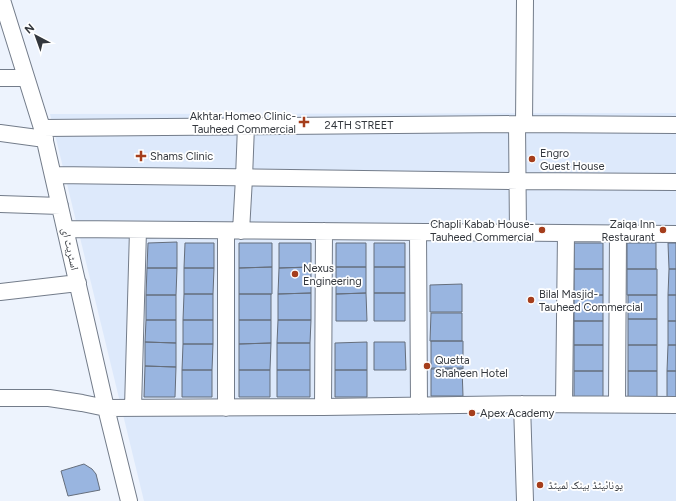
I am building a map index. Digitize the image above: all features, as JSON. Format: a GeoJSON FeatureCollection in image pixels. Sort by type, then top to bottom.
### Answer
{"type":"FeatureCollection","features":[{"type":"Feature","properties":{"kind":"street","name":"اسٹریٹ ای"},"geometry":{"type":"LineString","coordinates":[[2,0],[4,19],[26,78],[44,133],[106,408],[129,501]]}},
{"type":"Feature","properties":{"kind":"street"},"geometry":{"type":"LineString","coordinates":[[518,233],[518,181],[526,0]]}},
{"type":"Feature","properties":{"kind":"street"},"geometry":{"type":"LineString","coordinates":[[0,78],[26,78]]}},
{"type":"Feature","properties":{"kind":"street","name":"24TH STREET"},"geometry":{"type":"LineString","coordinates":[[0,133],[44,133],[246,126],[520,124],[676,125]]}},
{"type":"Feature","properties":{"kind":"street"},"geometry":{"type":"LineString","coordinates":[[226,408],[234,231],[244,178],[246,126]]}},
{"type":"Feature","properties":{"kind":"street"},"geometry":{"type":"LineString","coordinates":[[53,175],[676,182]]}},
{"type":"Feature","properties":{"kind":"street"},"geometry":{"type":"LineString","coordinates":[[0,204],[60,206]]}},
{"type":"Feature","properties":{"kind":"street"},"geometry":{"type":"LineString","coordinates":[[66,229],[676,234]]}},
{"type":"Feature","properties":{"kind":"street"},"geometry":{"type":"LineString","coordinates":[[133,408],[138,230]]}},
{"type":"Feature","properties":{"kind":"street"},"geometry":{"type":"LineString","coordinates":[[323,407],[324,232]]}},
{"type":"Feature","properties":{"kind":"street"},"geometry":{"type":"LineString","coordinates":[[418,232],[419,406]]}},
{"type":"Feature","properties":{"kind":"street"},"geometry":{"type":"LineString","coordinates":[[564,404],[566,234]]}},
{"type":"Feature","properties":{"kind":"street"},"geometry":{"type":"LineString","coordinates":[[617,404],[618,234]]}},
{"type":"Feature","properties":{"kind":"street"},"geometry":{"type":"LineString","coordinates":[[0,292],[78,283]]}},
{"type":"Feature","properties":{"kind":"street"},"geometry":{"type":"LineString","coordinates":[[0,398],[49,398],[82,402],[106,408],[676,404]]}},
{"type":"Feature","properties":{"kind":"street"},"geometry":{"type":"LineString","coordinates":[[522,404],[525,501]]}},
{"type":"Feature","properties":{"kind":"shaded area"},"geometry":{"type":"Polygon","coordinates":[[[676,113],[676,501],[144,501],[50,114],[676,113]]]}},
{"type":"Feature","properties":{"kind":"building"},"geometry":{"type":"Polygon","coordinates":[[[177,242],[177,268],[147,268],[148,243],[177,242]]]}},
{"type":"Feature","properties":{"kind":"building"},"geometry":{"type":"Polygon","coordinates":[[[185,243],[214,243],[214,268],[184,268],[185,243]]]}},
{"type":"Feature","properties":{"kind":"building"},"geometry":{"type":"Polygon","coordinates":[[[239,243],[272,243],[272,267],[239,268],[239,243]]]}},
{"type":"Feature","properties":{"kind":"building"},"geometry":{"type":"Polygon","coordinates":[[[279,243],[311,243],[311,267],[279,268],[279,243]]]}},
{"type":"Feature","properties":{"kind":"building"},"geometry":{"type":"Polygon","coordinates":[[[336,243],[366,243],[366,267],[336,267],[336,243]]]}},
{"type":"Feature","properties":{"kind":"building"},"geometry":{"type":"Polygon","coordinates":[[[374,243],[405,243],[405,267],[374,267],[374,243]]]}},
{"type":"Feature","properties":{"kind":"building"},"geometry":{"type":"Polygon","coordinates":[[[574,243],[603,243],[603,269],[574,269],[574,243]]]}},
{"type":"Feature","properties":{"kind":"building"},"geometry":{"type":"Polygon","coordinates":[[[627,243],[656,243],[656,269],[627,269],[627,243]]]}},
{"type":"Feature","properties":{"kind":"building"},"geometry":{"type":"Polygon","coordinates":[[[668,243],[676,243],[676,269],[669,269],[668,243]]]}},
{"type":"Feature","properties":{"kind":"building"},"geometry":{"type":"Polygon","coordinates":[[[272,267],[272,294],[239,294],[239,268],[272,267]]]}},
{"type":"Feature","properties":{"kind":"building"},"geometry":{"type":"Polygon","coordinates":[[[311,267],[311,293],[278,294],[279,268],[311,267]]]}},
{"type":"Feature","properties":{"kind":"building"},"geometry":{"type":"Polygon","coordinates":[[[336,267],[366,267],[366,293],[336,294],[336,267]]]}},
{"type":"Feature","properties":{"kind":"building"},"geometry":{"type":"Polygon","coordinates":[[[374,267],[405,267],[405,293],[374,293],[374,267]]]}},
{"type":"Feature","properties":{"kind":"building"},"geometry":{"type":"Polygon","coordinates":[[[147,268],[177,268],[176,295],[146,295],[147,268]]]}},
{"type":"Feature","properties":{"kind":"building"},"geometry":{"type":"Polygon","coordinates":[[[184,268],[214,268],[213,294],[184,294],[184,268]]]}},
{"type":"Feature","properties":{"kind":"building"},"geometry":{"type":"Polygon","coordinates":[[[574,269],[603,269],[603,295],[574,295],[574,269]]]}},
{"type":"Feature","properties":{"kind":"building"},"geometry":{"type":"Polygon","coordinates":[[[627,269],[657,269],[657,295],[627,295],[627,269]]]}},
{"type":"Feature","properties":{"kind":"building"},"geometry":{"type":"Polygon","coordinates":[[[669,269],[676,269],[676,295],[668,295],[669,269]]]}},
{"type":"Feature","properties":{"kind":"building"},"geometry":{"type":"Polygon","coordinates":[[[462,284],[462,312],[430,312],[430,285],[462,284]]]}},
{"type":"Feature","properties":{"kind":"building"},"geometry":{"type":"Polygon","coordinates":[[[311,293],[311,320],[278,320],[278,294],[311,293]]]}},
{"type":"Feature","properties":{"kind":"building"},"geometry":{"type":"Polygon","coordinates":[[[366,293],[367,321],[336,321],[336,294],[366,293]]]}},
{"type":"Feature","properties":{"kind":"building"},"geometry":{"type":"Polygon","coordinates":[[[374,293],[405,293],[405,321],[374,321],[374,293]]]}},
{"type":"Feature","properties":{"kind":"building"},"geometry":{"type":"Polygon","coordinates":[[[184,294],[213,294],[213,320],[183,320],[184,294]]]}},
{"type":"Feature","properties":{"kind":"building"},"geometry":{"type":"Polygon","coordinates":[[[239,294],[271,294],[271,320],[239,320],[239,294]]]}},
{"type":"Feature","properties":{"kind":"building"},"geometry":{"type":"Polygon","coordinates":[[[146,295],[176,295],[176,320],[146,320],[146,295]]]}},
{"type":"Feature","properties":{"kind":"building"},"geometry":{"type":"Polygon","coordinates":[[[574,295],[603,295],[603,321],[574,321],[574,295]]]}},
{"type":"Feature","properties":{"kind":"building"},"geometry":{"type":"Polygon","coordinates":[[[628,295],[657,295],[657,319],[628,319],[628,295]]]}},
{"type":"Feature","properties":{"kind":"building"},"geometry":{"type":"Polygon","coordinates":[[[668,295],[676,295],[676,321],[668,321],[668,295]]]}},
{"type":"Feature","properties":{"kind":"building"},"geometry":{"type":"Polygon","coordinates":[[[431,313],[462,313],[462,341],[430,341],[431,313]]]}},
{"type":"Feature","properties":{"kind":"building"},"geometry":{"type":"Polygon","coordinates":[[[628,319],[657,319],[657,345],[628,345],[628,319]]]}},
{"type":"Feature","properties":{"kind":"building"},"geometry":{"type":"Polygon","coordinates":[[[146,320],[176,320],[176,343],[145,342],[146,320]]]}},
{"type":"Feature","properties":{"kind":"building"},"geometry":{"type":"Polygon","coordinates":[[[183,320],[213,320],[213,344],[183,344],[183,320]]]}},
{"type":"Feature","properties":{"kind":"building"},"geometry":{"type":"Polygon","coordinates":[[[239,320],[271,320],[271,343],[239,344],[239,320]]]}},
{"type":"Feature","properties":{"kind":"building"},"geometry":{"type":"Polygon","coordinates":[[[278,320],[311,320],[310,343],[277,343],[278,320]]]}},
{"type":"Feature","properties":{"kind":"building"},"geometry":{"type":"Polygon","coordinates":[[[574,321],[603,321],[603,345],[574,345],[574,321]]]}},
{"type":"Feature","properties":{"kind":"building"},"geometry":{"type":"Polygon","coordinates":[[[668,321],[676,321],[676,345],[668,345],[668,321]]]}},
{"type":"Feature","properties":{"kind":"building"},"geometry":{"type":"Polygon","coordinates":[[[431,341],[463,341],[463,369],[431,369],[431,341]]]}},
{"type":"Feature","properties":{"kind":"building"},"geometry":{"type":"Polygon","coordinates":[[[145,342],[176,343],[176,367],[145,366],[145,342]]]}},
{"type":"Feature","properties":{"kind":"building"},"geometry":{"type":"Polygon","coordinates":[[[367,342],[367,370],[335,370],[335,343],[367,342]]]}},
{"type":"Feature","properties":{"kind":"building"},"geometry":{"type":"Polygon","coordinates":[[[374,342],[405,342],[406,370],[374,370],[374,342]]]}},
{"type":"Feature","properties":{"kind":"building"},"geometry":{"type":"Polygon","coordinates":[[[271,343],[270,370],[239,370],[239,344],[271,343]]]}},
{"type":"Feature","properties":{"kind":"building"},"geometry":{"type":"Polygon","coordinates":[[[277,343],[310,343],[310,370],[277,370],[277,343]]]}},
{"type":"Feature","properties":{"kind":"building"},"geometry":{"type":"Polygon","coordinates":[[[183,344],[213,344],[212,370],[182,370],[183,344]]]}},
{"type":"Feature","properties":{"kind":"building"},"geometry":{"type":"Polygon","coordinates":[[[574,345],[603,345],[603,371],[574,371],[574,345]]]}},
{"type":"Feature","properties":{"kind":"building"},"geometry":{"type":"Polygon","coordinates":[[[628,345],[657,345],[657,371],[628,371],[628,345]]]}},
{"type":"Feature","properties":{"kind":"building"},"geometry":{"type":"Polygon","coordinates":[[[668,345],[676,345],[676,371],[667,371],[668,345]]]}},
{"type":"Feature","properties":{"kind":"building"},"geometry":{"type":"Polygon","coordinates":[[[145,366],[176,367],[175,397],[144,397],[145,366]]]}},
{"type":"Feature","properties":{"kind":"building"},"geometry":{"type":"Polygon","coordinates":[[[431,368],[462,368],[463,396],[431,396],[431,368]]]}},
{"type":"Feature","properties":{"kind":"building"},"geometry":{"type":"Polygon","coordinates":[[[182,370],[212,370],[212,397],[182,397],[182,370]]]}},
{"type":"Feature","properties":{"kind":"building"},"geometry":{"type":"Polygon","coordinates":[[[239,370],[270,370],[270,397],[239,397],[239,370]]]}},
{"type":"Feature","properties":{"kind":"building"},"geometry":{"type":"Polygon","coordinates":[[[277,370],[310,370],[310,397],[277,397],[277,370]]]}},
{"type":"Feature","properties":{"kind":"building"},"geometry":{"type":"Polygon","coordinates":[[[335,370],[367,370],[367,397],[335,397],[335,370]]]}},
{"type":"Feature","properties":{"kind":"building"},"geometry":{"type":"Polygon","coordinates":[[[574,371],[603,371],[603,397],[574,397],[574,371]]]}},
{"type":"Feature","properties":{"kind":"building"},"geometry":{"type":"Polygon","coordinates":[[[628,371],[657,371],[657,397],[628,397],[628,371]]]}},
{"type":"Feature","properties":{"kind":"building"},"geometry":{"type":"Polygon","coordinates":[[[667,371],[676,371],[676,397],[667,397],[667,371]]]}},
{"type":"Feature","properties":{"kind":"building"},"geometry":{"type":"Polygon","coordinates":[[[84,464],[92,469],[96,474],[100,490],[68,496],[61,471],[84,464]]]}},
{"type":"Feature","properties":{"kind":"place","name":"Akhtar Homeo Clinic- Tauheed Commercial"},"geometry":{"type":"Point","coordinates":[304,122]}},
{"type":"Feature","properties":{"kind":"place","name":"Shams Clinic"},"geometry":{"type":"Point","coordinates":[141,156]}},
{"type":"Feature","properties":{"kind":"place","name":"Engro Guest House"},"geometry":{"type":"Point","coordinates":[532,159]}},
{"type":"Feature","properties":{"kind":"place","name":"Chapli Kabab House- Tauheed Commercial"},"geometry":{"type":"Point","coordinates":[542,230]}},
{"type":"Feature","properties":{"kind":"place","name":"Zaiqa Inn Restaurant"},"geometry":{"type":"Point","coordinates":[663,230]}},
{"type":"Feature","properties":{"kind":"place","name":"Nexus Engineering"},"geometry":{"type":"Point","coordinates":[295,274]}},
{"type":"Feature","properties":{"kind":"place","name":"Bilal Masjid- Tauheed Commercial"},"geometry":{"type":"Point","coordinates":[531,300]}},
{"type":"Feature","properties":{"kind":"place","name":"Quetta Shaheen Hotel"},"geometry":{"type":"Point","coordinates":[427,366]}},
{"type":"Feature","properties":{"kind":"place","name":"Apex Academy"},"geometry":{"type":"Point","coordinates":[472,413]}},
{"type":"Feature","properties":{"kind":"place","name":"یونائیٹڈ بینک لمیٹڈ"},"geometry":{"type":"Point","coordinates":[540,485]}}]}
